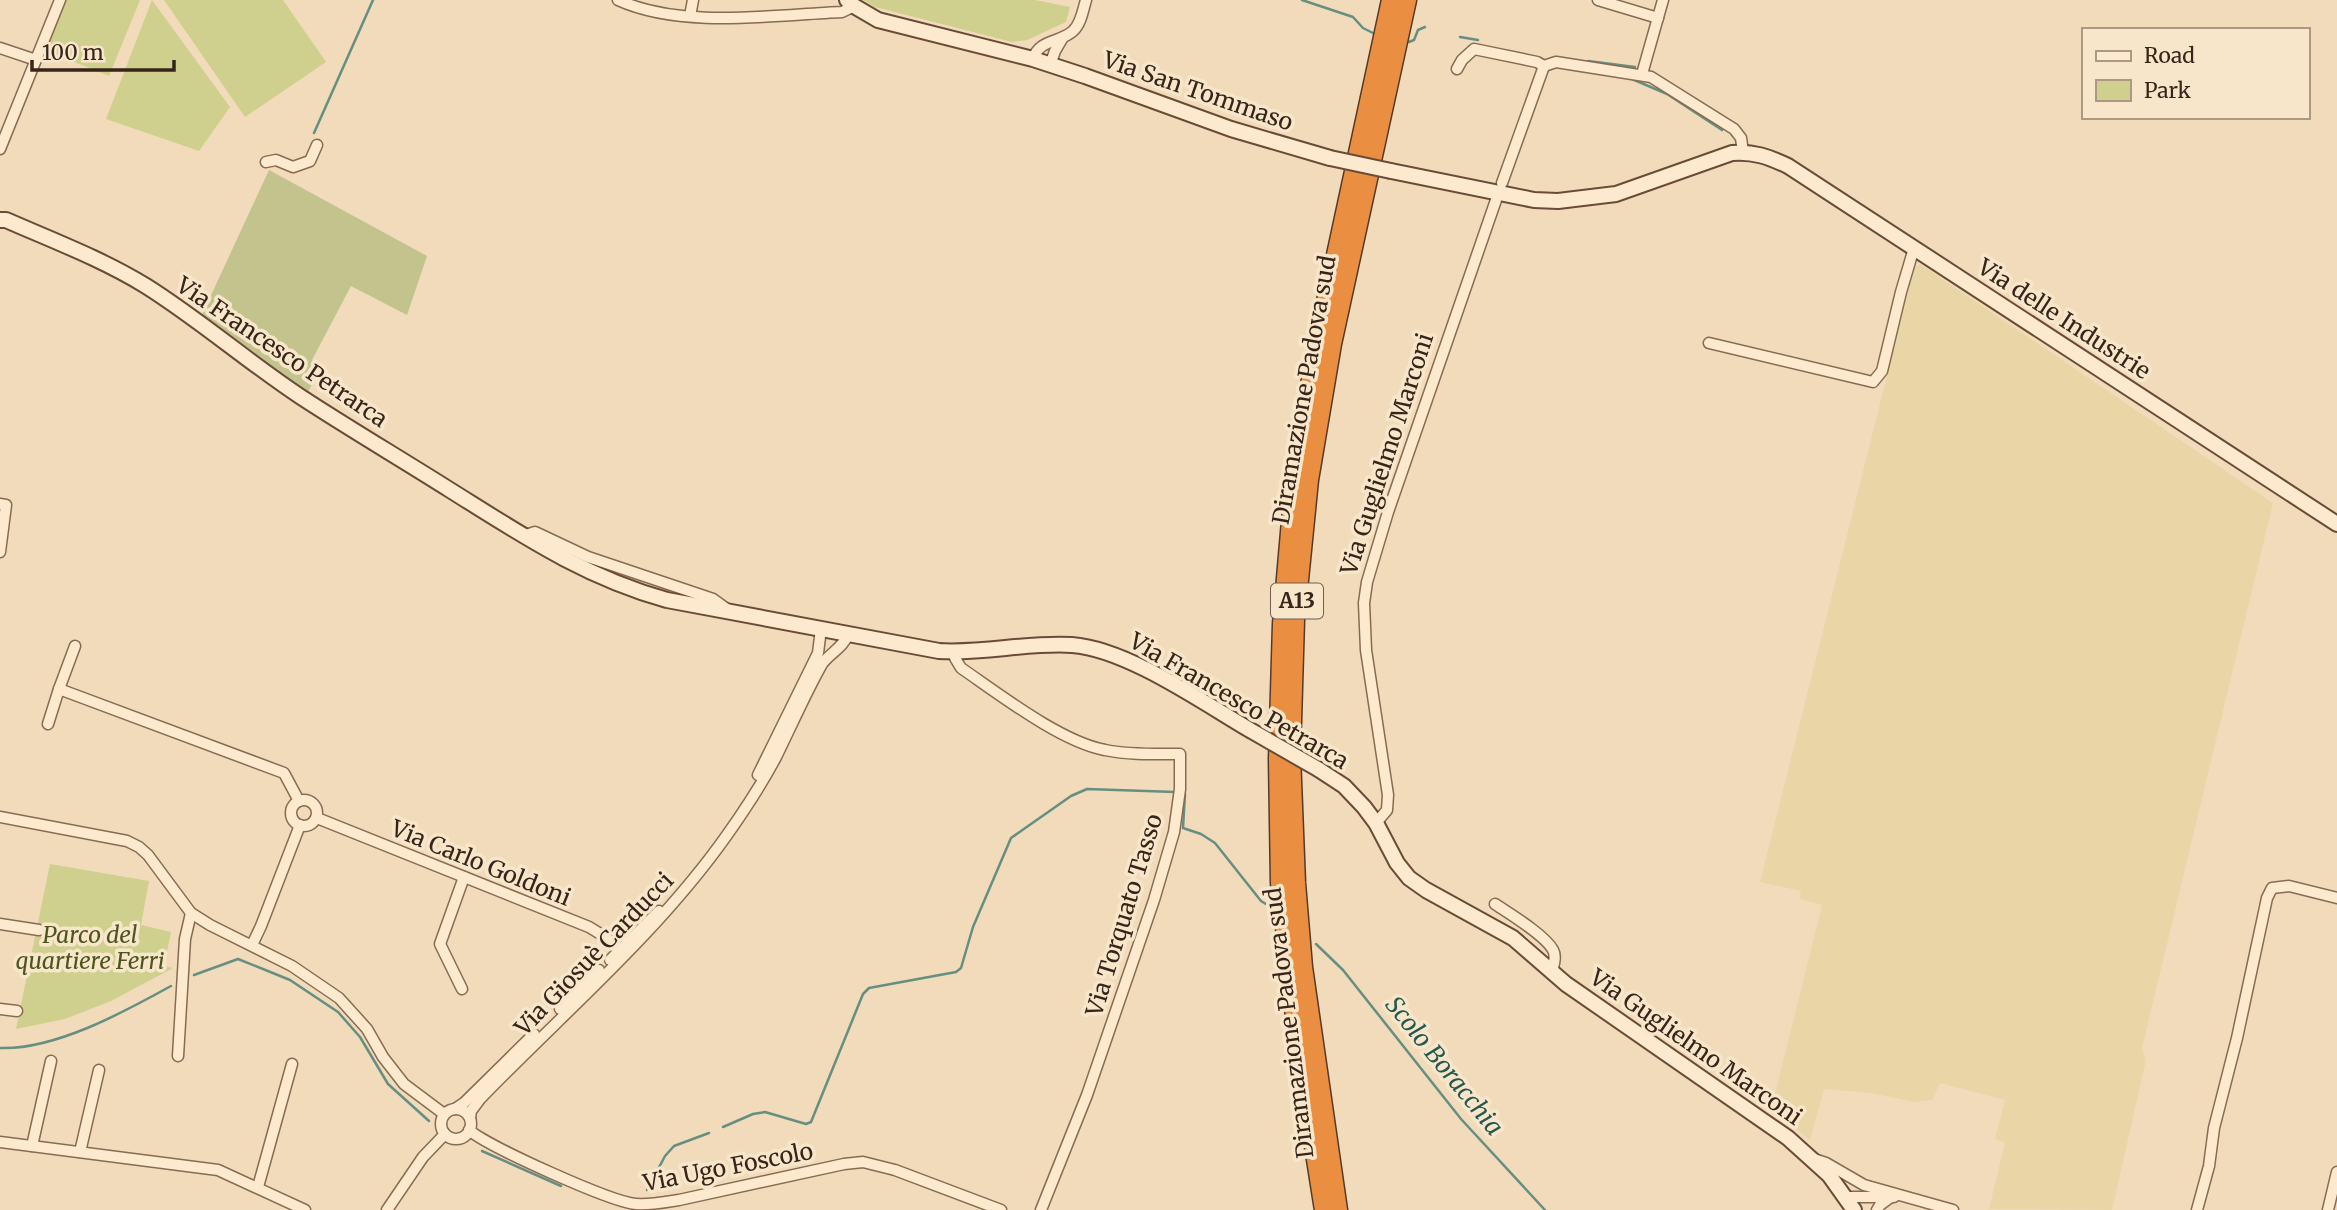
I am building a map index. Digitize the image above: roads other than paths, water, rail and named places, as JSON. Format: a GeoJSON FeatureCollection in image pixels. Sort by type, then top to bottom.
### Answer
{"type":"FeatureCollection","features":[{"type":"Feature","properties":{"kind":"highway","name":"Diramazione Padova sud"},"geometry":{"type":"LineString","coordinates":[[1324,1210],[1299,1052],[1280,883],[1278,759],[1282,624],[1295,475],[1317,343],[1391,0]]}},
{"type":"Feature","properties":{"kind":"highway","name":"Diramazione Padova sud"},"geometry":{"type":"LineString","coordinates":[[1338,1210],[1303,967],[1296,883],[1291,755],[1295,620],[1309,480],[1332,344],[1406,0]]}},
{"type":"Feature","properties":{"kind":"street"},"geometry":{"type":"LineString","coordinates":[[0,149],[60,0]]}},
{"type":"Feature","properties":{"kind":"street","name":"Via San Tommaso"},"geometry":{"type":"LineString","coordinates":[[618,0],[653,12],[730,17],[842,12],[850,3],[878,20],[1032,59],[1231,129],[1330,158],[1534,200],[1558,201],[1616,194],[1732,153],[1765,156]]}},
{"type":"Feature","properties":{"kind":"street"},"geometry":{"type":"LineString","coordinates":[[690,16],[693,0]]}},
{"type":"Feature","properties":{"kind":"street"},"geometry":{"type":"LineString","coordinates":[[1032,59],[1042,45],[1062,39],[1073,32],[1079,24],[1086,0]]}},
{"type":"Feature","properties":{"kind":"street"},"geometry":{"type":"LineString","coordinates":[[1598,0],[1658,18]]}},
{"type":"Feature","properties":{"kind":"street"},"geometry":{"type":"LineString","coordinates":[[1642,74],[1663,0]]}},
{"type":"Feature","properties":{"kind":"street"},"geometry":{"type":"LineString","coordinates":[[1050,65],[1062,39]]}},
{"type":"Feature","properties":{"kind":"street"},"geometry":{"type":"LineString","coordinates":[[0,48],[36,60]]}},
{"type":"Feature","properties":{"kind":"street"},"geometry":{"type":"LineString","coordinates":[[1457,69],[1462,60],[1474,50],[1537,62],[1544,66],[1556,62],[1570,63],[1642,74],[1690,100],[1734,129],[1741,138],[1744,152]]}},
{"type":"Feature","properties":{"kind":"street"},"geometry":{"type":"LineString","coordinates":[[1502,183],[1544,66]]}},
{"type":"Feature","properties":{"kind":"street"},"geometry":{"type":"LineString","coordinates":[[266,162],[276,160],[293,167],[310,161],[317,145]]}},
{"type":"Feature","properties":{"kind":"street","name":"Via delle Industrie"},"geometry":{"type":"LineString","coordinates":[[1765,156],[1788,166],[2337,524]]}},
{"type":"Feature","properties":{"kind":"street","name":"Via Guglielmo Marconi"},"geometry":{"type":"LineString","coordinates":[[1496,200],[1388,512],[1367,582],[1364,603],[1366,650],[1388,794],[1387,810],[1376,823],[1397,863],[1409,878],[1432,894],[1500,929],[1552,973],[1788,1138],[1814,1159],[1845,1196],[1904,1196]]}},
{"type":"Feature","properties":{"kind":"street","name":"Via Francesco Petrarca"},"geometry":{"type":"LineString","coordinates":[[2,218],[93,257],[144,285],[299,396],[569,563],[633,590],[667,600],[922,649],[955,652],[1052,644],[1092,648],[1139,666],[1318,769],[1354,795],[1376,823]]}},
{"type":"Feature","properties":{"kind":"street"},"geometry":{"type":"LineString","coordinates":[[1709,343],[1874,382],[1882,371],[1914,248]]}},
{"type":"Feature","properties":{"kind":"street"},"geometry":{"type":"LineString","coordinates":[[0,504],[6,505],[0,552]]}},
{"type":"Feature","properties":{"kind":"street","name":"Via Giosuè Carducci"},"geometry":{"type":"LineString","coordinates":[[470,1118],[471,1111],[480,1099],[672,898],[714,844],[747,795],[783,728],[818,653],[821,629]]}},
{"type":"Feature","properties":{"kind":"street","name":"Via Giosuè Carducci"},"geometry":{"type":"LineString","coordinates":[[455,1109],[683,892],[726,836],[773,762],[822,664],[843,645],[848,634]]}},
{"type":"Feature","properties":{"kind":"street"},"geometry":{"type":"LineString","coordinates":[[48,723],[75,646]]}},
{"type":"Feature","properties":{"kind":"street","name":"Via Torquato Tasso"},"geometry":{"type":"LineString","coordinates":[[955,652],[955,658],[961,668],[1024,711],[1090,746],[1107,751],[1180,754],[1180,789],[1174,832],[1154,900],[1087,1094],[1041,1210]]}},
{"type":"Feature","properties":{"kind":"street"},"geometry":{"type":"LineString","coordinates":[[59,689],[284,774],[299,800]]}},
{"type":"Feature","properties":{"kind":"street"},"geometry":{"type":"LineString","coordinates":[[305,799],[314,803],[317,818],[310,825],[300,825],[293,821],[293,806],[299,800],[305,799]]}},
{"type":"Feature","properties":{"kind":"street"},"geometry":{"type":"LineString","coordinates":[[0,817],[127,842],[139,847],[148,855],[191,913],[292,966],[339,998],[367,1029],[383,1057],[404,1084],[444,1114]]}},
{"type":"Feature","properties":{"kind":"street","name":"Via Carlo Goldoni"},"geometry":{"type":"LineString","coordinates":[[317,818],[589,927],[607,938],[622,952]]}},
{"type":"Feature","properties":{"kind":"street"},"geometry":{"type":"LineString","coordinates":[[252,945],[300,825]]}},
{"type":"Feature","properties":{"kind":"street"},"geometry":{"type":"LineString","coordinates":[[461,989],[440,944],[464,877]]}},
{"type":"Feature","properties":{"kind":"street"},"geometry":{"type":"LineString","coordinates":[[2197,1210],[2267,898],[2272,888],[2289,886],[2337,898]]}},
{"type":"Feature","properties":{"kind":"street"},"geometry":{"type":"LineString","coordinates":[[1495,904],[1524,923],[1552,948],[1555,959],[1552,973]]}},
{"type":"Feature","properties":{"kind":"street"},"geometry":{"type":"LineString","coordinates":[[178,1056],[185,939],[191,913]]}},
{"type":"Feature","properties":{"kind":"street"},"geometry":{"type":"LineString","coordinates":[[0,924],[39,930]]}},
{"type":"Feature","properties":{"kind":"street"},"geometry":{"type":"LineString","coordinates":[[0,1009],[17,1011]]}},
{"type":"Feature","properties":{"kind":"street"},"geometry":{"type":"LineString","coordinates":[[32,1146],[51,1061]]}},
{"type":"Feature","properties":{"kind":"street"},"geometry":{"type":"LineString","coordinates":[[258,1187],[292,1064]]}},
{"type":"Feature","properties":{"kind":"street"},"geometry":{"type":"LineString","coordinates":[[80,1152],[99,1070]]}},
{"type":"Feature","properties":{"kind":"street"},"geometry":{"type":"LineString","coordinates":[[455,1109],[464,1111],[470,1118],[470,1130],[453,1139],[445,1134],[441,1127],[444,1114],[455,1109]]}},
{"type":"Feature","properties":{"kind":"street","name":"Via Ugo Foscolo"},"geometry":{"type":"LineString","coordinates":[[470,1130],[484,1141],[541,1167],[615,1199],[635,1204],[679,1200],[863,1162],[895,1170],[1002,1210]]}},
{"type":"Feature","properties":{"kind":"street"},"geometry":{"type":"LineString","coordinates":[[387,1210],[423,1157],[445,1134]]}},
{"type":"Feature","properties":{"kind":"street"},"geometry":{"type":"LineString","coordinates":[[0,1142],[205,1167],[258,1187],[305,1210]]}},
{"type":"Feature","properties":{"kind":"street","name":"Via Guglielmo Marconi"},"geometry":{"type":"LineString","coordinates":[[1814,1159],[1864,1185],[1953,1210]]}},
{"type":"Feature","properties":{"kind":"street"},"geometry":{"type":"LineString","coordinates":[[2328,1210],[2337,1172]]}},
{"type":"Feature","properties":{"kind":"street"},"geometry":{"type":"LineString","coordinates":[[1854,1210],[1845,1196],[1854,1185],[1864,1185]]}},
{"type":"Feature","properties":{"kind":"street"},"geometry":{"type":"LineString","coordinates":[[1877,1210],[1891,1197]]}},
{"type":"Feature","properties":{"kind":"waterway"},"geometry":{"type":"LineString","coordinates":[[314,133],[373,0]]}},
{"type":"Feature","properties":{"kind":"waterway"},"geometry":{"type":"LineString","coordinates":[[1302,0],[1353,17],[1363,28],[1373,33]]}},
{"type":"Feature","properties":{"kind":"waterway"},"geometry":{"type":"LineString","coordinates":[[1409,42],[1414,40],[1418,30],[1425,27]]}},
{"type":"Feature","properties":{"kind":"waterway"},"geometry":{"type":"LineString","coordinates":[[1460,37],[1478,40]]}},
{"type":"Feature","properties":{"kind":"waterway"},"geometry":{"type":"LineString","coordinates":[[1588,61],[1635,67]]}},
{"type":"Feature","properties":{"kind":"waterway"},"geometry":{"type":"LineString","coordinates":[[1632,79],[1667,94],[1722,130]]}},
{"type":"Feature","properties":{"kind":"waterway","name":"Scolo Boracchia"},"geometry":{"type":"LineString","coordinates":[[723,1127],[753,1114],[765,1112],[806,1124],[811,1122],[863,994],[869,988],[956,972],[961,968],[973,927],[1011,838],[1071,796],[1087,789],[1175,792]]}},
{"type":"Feature","properties":{"kind":"waterway","name":"Scolo Boracchia"},"geometry":{"type":"LineString","coordinates":[[1185,794],[1183,828],[1201,834],[1215,843],[1261,901],[1269,906]]}},
{"type":"Feature","properties":{"kind":"waterway","name":"Scolo Boracchia"},"geometry":{"type":"LineString","coordinates":[[1316,944],[1343,970],[1461,1119],[1545,1210]]}},
{"type":"Feature","properties":{"kind":"waterway","name":"Scolo Boracchia"},"geometry":{"type":"LineString","coordinates":[[194,975],[238,959],[290,980],[338,1012],[360,1037],[388,1084],[429,1121]]}},
{"type":"Feature","properties":{"kind":"waterway","name":"Scolo Boracchia"},"geometry":{"type":"LineString","coordinates":[[0,1048],[43,1043],[89,1028],[171,986]]}},
{"type":"Feature","properties":{"kind":"waterway","name":"Scolo Boracchia"},"geometry":{"type":"LineString","coordinates":[[647,1190],[665,1156],[674,1146],[709,1133]]}},
{"type":"Feature","properties":{"kind":"waterway","name":"Scolo Boracchia"},"geometry":{"type":"LineString","coordinates":[[482,1151],[561,1186]]}},
{"type":"Feature","properties":{"kind":"park label","name":"Parco del quartiere Ferri"},"geometry":{"type":"Point","coordinates":[90,948]}}]}
